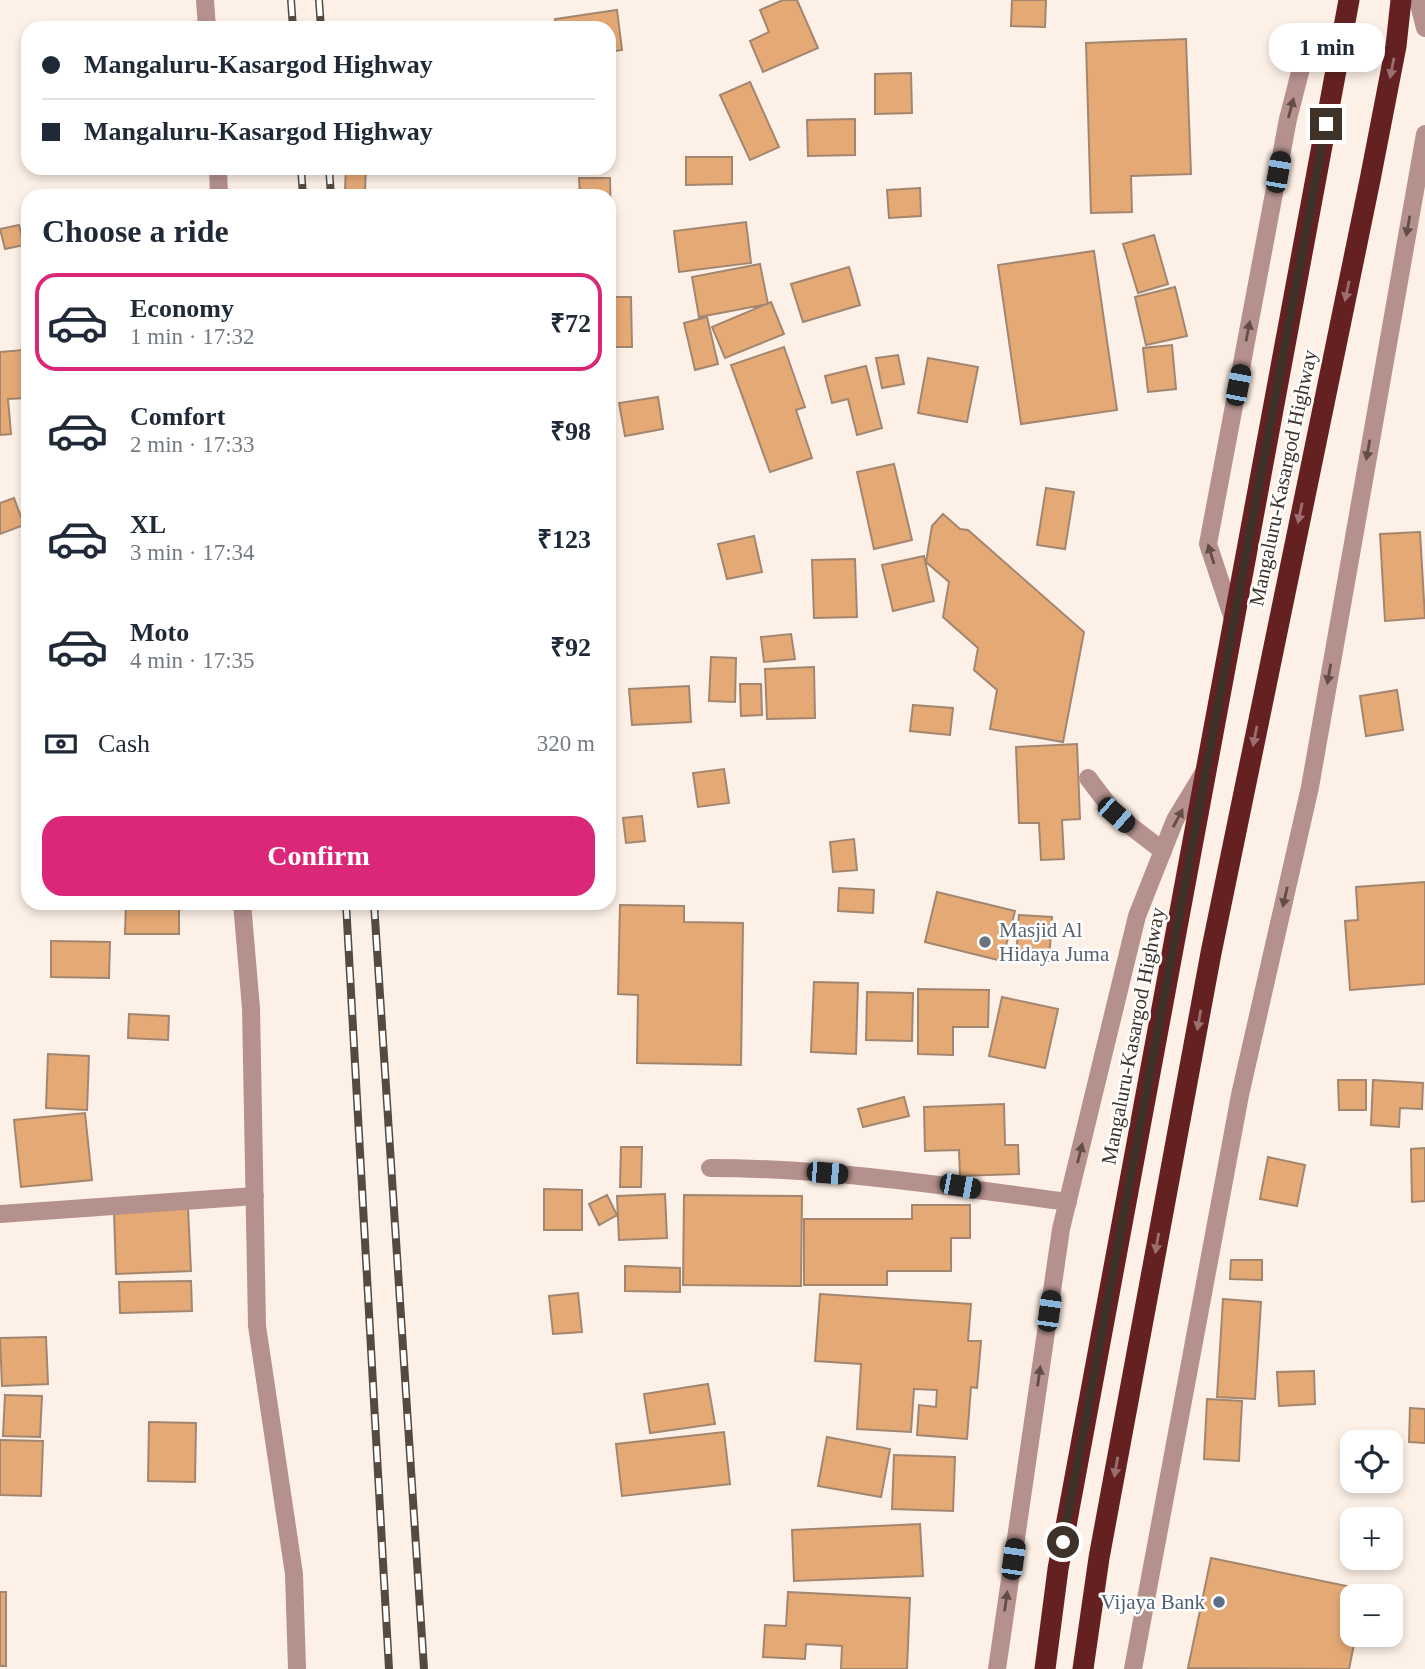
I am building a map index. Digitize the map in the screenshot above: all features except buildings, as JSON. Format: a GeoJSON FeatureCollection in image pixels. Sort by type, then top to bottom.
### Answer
{"type":"FeatureCollection","features":[{"type":"Feature","properties":{"kind":"highway","name":"Mangaluru-Kasargod Highway"},"geometry":{"type":"LineString","coordinates":[[1045,1669],[1058,1569],[1349,0]]}},
{"type":"Feature","properties":{"kind":"highway","name":"Mangaluru-Kasargod Highway"},"geometry":{"type":"LineString","coordinates":[[1083,1669],[1102,1544],[1211,953],[1370,180],[1396,46],[1401,0]]}},
{"type":"Feature","properties":{"kind":"street"},"geometry":{"type":"LineString","coordinates":[[205,0],[206,21]]}},
{"type":"Feature","properties":{"kind":"street"},"geometry":{"type":"LineString","coordinates":[[1418,0],[1425,28]]}},
{"type":"Feature","properties":{"kind":"street"},"geometry":{"type":"LineString","coordinates":[[1233,619],[1208,544],[1280,160],[1308,41],[1344,29]]}},
{"type":"Feature","properties":{"kind":"street"},"geometry":{"type":"LineString","coordinates":[[1133,1669],[1240,1095],[1310,787],[1425,134]]}},
{"type":"Feature","properties":{"kind":"street"},"geometry":{"type":"LineString","coordinates":[[996,1669],[1061,1228],[1137,916],[1175,820],[1206,769]]}},
{"type":"Feature","properties":{"kind":"street"},"geometry":{"type":"LineString","coordinates":[[1088,778],[1116,815],[1163,851]]}},
{"type":"Feature","properties":{"kind":"street"},"geometry":{"type":"LineString","coordinates":[[243,910],[251,1008],[257,1326],[294,1574],[297,1669]]}},
{"type":"Feature","properties":{"kind":"street"},"geometry":{"type":"LineString","coordinates":[[710,1168],[777,1168],[903,1180],[1068,1202]]}},
{"type":"Feature","properties":{"kind":"street"},"geometry":{"type":"LineString","coordinates":[[0,1214],[255,1196]]}},
{"type":"Feature","properties":{"kind":"railway"},"geometry":{"type":"LineString","coordinates":[[291,0],[292,21]]}},
{"type":"Feature","properties":{"kind":"railway"},"geometry":{"type":"LineString","coordinates":[[319,0],[320,21]]}},
{"type":"Feature","properties":{"kind":"railway"},"geometry":{"type":"LineString","coordinates":[[302,175],[302,189]]}},
{"type":"Feature","properties":{"kind":"railway"},"geometry":{"type":"LineString","coordinates":[[330,175],[330,189]]}},
{"type":"Feature","properties":{"kind":"railway"},"geometry":{"type":"LineString","coordinates":[[346,910],[389,1669]]}},
{"type":"Feature","properties":{"kind":"railway"},"geometry":{"type":"LineString","coordinates":[[374,910],[424,1669]]}},
{"type":"Feature","properties":{"kind":"place","name":"Masjid Al Hidaya Juma"},"geometry":{"type":"Point","coordinates":[985,942]}},
{"type":"Feature","properties":{"kind":"place","name":"Vijaya Bank"},"geometry":{"type":"Point","coordinates":[1219,1602]}},
{"type":"Feature","properties":{"kind":"route"},"geometry":{"type":"LineString","coordinates":[[1063,1542],[1175,942],[1245,548],[1292,317],[1326,124]]}}]}
